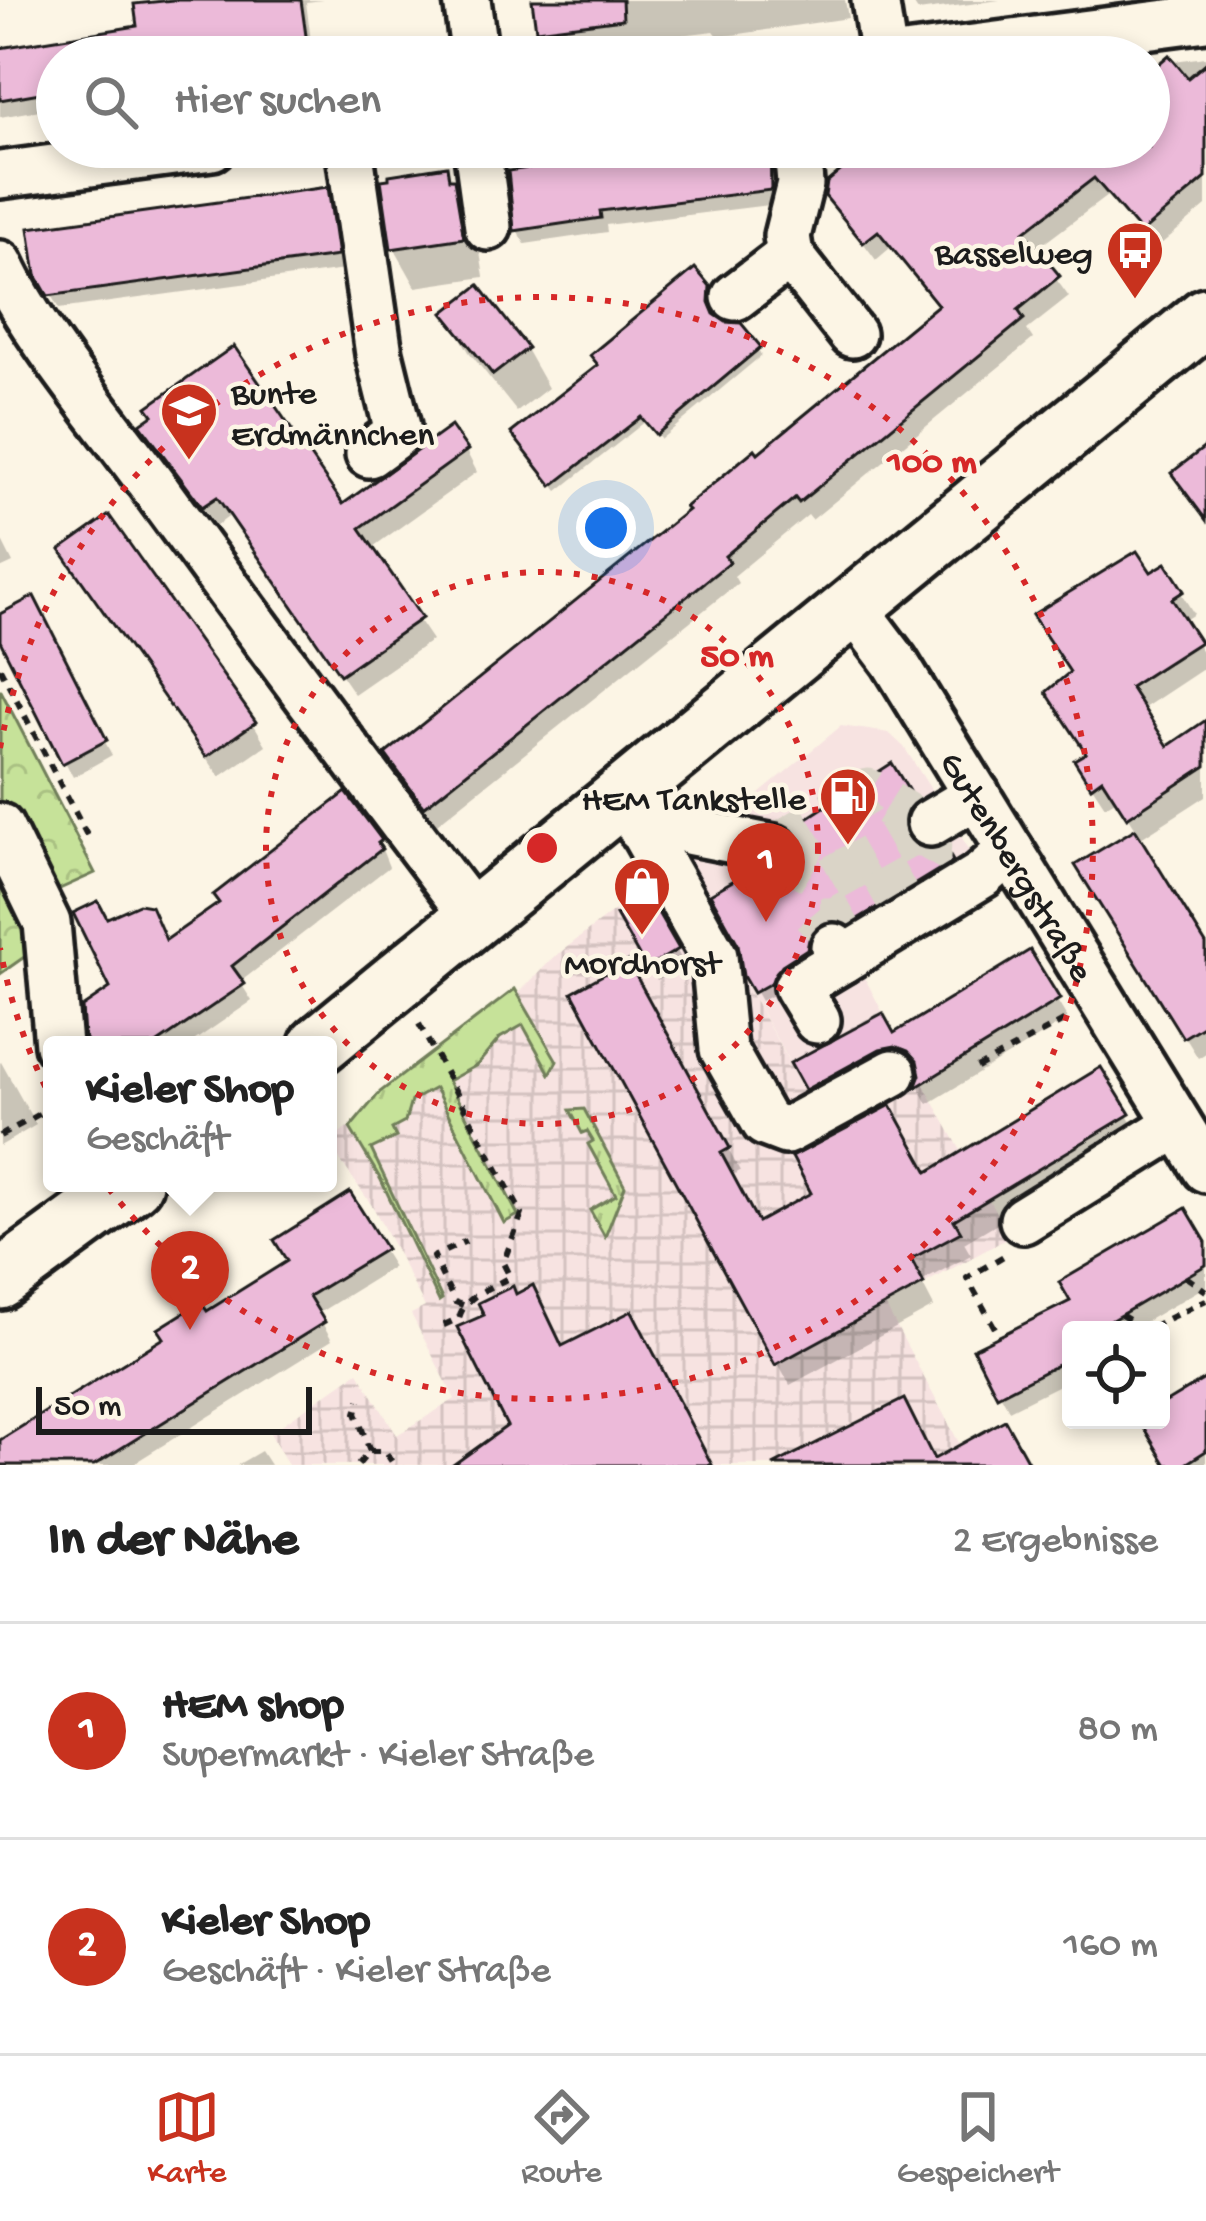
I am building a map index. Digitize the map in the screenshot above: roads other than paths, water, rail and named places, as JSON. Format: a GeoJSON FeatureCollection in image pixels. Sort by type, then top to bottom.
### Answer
{"type":"FeatureCollection","features":[{"type":"Feature","properties":{"kind":"main road"},"geometry":{"type":"LineString","coordinates":[[331,1036],[1206,317]]}},
{"type":"Feature","properties":{"kind":"main road"},"geometry":{"type":"LineString","coordinates":[[0,1280],[117,1192]]}},
{"type":"Feature","properties":{"kind":"street"},"geometry":{"type":"LineString","coordinates":[[467,0],[472,36]]}},
{"type":"Feature","properties":{"kind":"street"},"geometry":{"type":"LineString","coordinates":[[875,0],[881,36]]}},
{"type":"Feature","properties":{"kind":"street"},"geometry":{"type":"LineString","coordinates":[[1067,36],[1206,18]]}},
{"type":"Feature","properties":{"kind":"street"},"geometry":{"type":"LineString","coordinates":[[0,175],[53,168]]}},
{"type":"Feature","properties":{"kind":"street"},"geometry":{"type":"LineString","coordinates":[[352,168],[382,370],[397,427],[395,434],[368,454]]}},
{"type":"Feature","properties":{"kind":"street"},"geometry":{"type":"LineString","coordinates":[[480,168],[488,227]]}},
{"type":"Feature","properties":{"kind":"street"},"geometry":{"type":"LineString","coordinates":[[799,168],[800,184],[787,236],[790,255],[852,334]]}},
{"type":"Feature","properties":{"kind":"street"},"geometry":{"type":"LineString","coordinates":[[735,297],[790,255]]}},
{"type":"Feature","properties":{"kind":"street"},"geometry":{"type":"LineString","coordinates":[[0,264],[17,297],[94,405],[476,920]]}},
{"type":"Feature","properties":{"kind":"street","name":"Gutenbergstraße"},"geometry":{"type":"LineString","coordinates":[[854,608],[894,661],[1206,1168]]}},
{"type":"Feature","properties":{"kind":"street"},"geometry":{"type":"LineString","coordinates":[[930,823],[976,795]]}},
{"type":"Feature","properties":{"kind":"street"},"geometry":{"type":"LineString","coordinates":[[624,798],[692,832],[774,848]]}},
{"type":"Feature","properties":{"kind":"street"},"geometry":{"type":"LineString","coordinates":[[624,798],[714,956],[723,1049],[765,1123],[787,1131],[893,1073]]}},
{"type":"Feature","properties":{"kind":"street"},"geometry":{"type":"LineString","coordinates":[[0,827],[47,923],[57,1036]]}},
{"type":"Feature","properties":{"kind":"street"},"geometry":{"type":"LineString","coordinates":[[817,1020],[797,986],[838,954],[982,875],[1010,850]]}},
{"type":"Feature","properties":{"kind":"street"},"geometry":{"type":"LineString","coordinates":[[1024,1220],[1178,1124]]}},
{"type":"Feature","properties":{"kind":"tunnel"},"geometry":{"type":"LineString","coordinates":[[774,848],[868,791],[924,826]]}},
{"type":"Feature","properties":{"kind":"tunnel"},"geometry":{"type":"LineString","coordinates":[[774,848],[828,881],[930,823]]}},
{"type":"Feature","properties":{"kind":"tunnel"},"geometry":{"type":"LineString","coordinates":[[814,913],[820,920],[835,920],[920,872],[928,858],[930,823]]}},
{"type":"Feature","properties":{"kind":"place","name":"Basselweg"},"geometry":{"type":"Point","coordinates":[1135,301]}},
{"type":"Feature","properties":{"kind":"place","name":"Bunte Erdmännchen"},"geometry":{"type":"Point","coordinates":[189,462]}},
{"type":"Feature","properties":{"kind":"place","name":"HEM Tankstelle"},"geometry":{"type":"Point","coordinates":[848,847]}},
{"type":"Feature","properties":{"kind":"place","name":"HEM shop"},"geometry":{"type":"Point","coordinates":[766,922]}},
{"type":"Feature","properties":{"kind":"place","name":"Mordhorst"},"geometry":{"type":"Point","coordinates":[642,937]}},
{"type":"Feature","properties":{"kind":"place","name":"Kieler Shop"},"geometry":{"type":"Point","coordinates":[190,1330]}}]}
